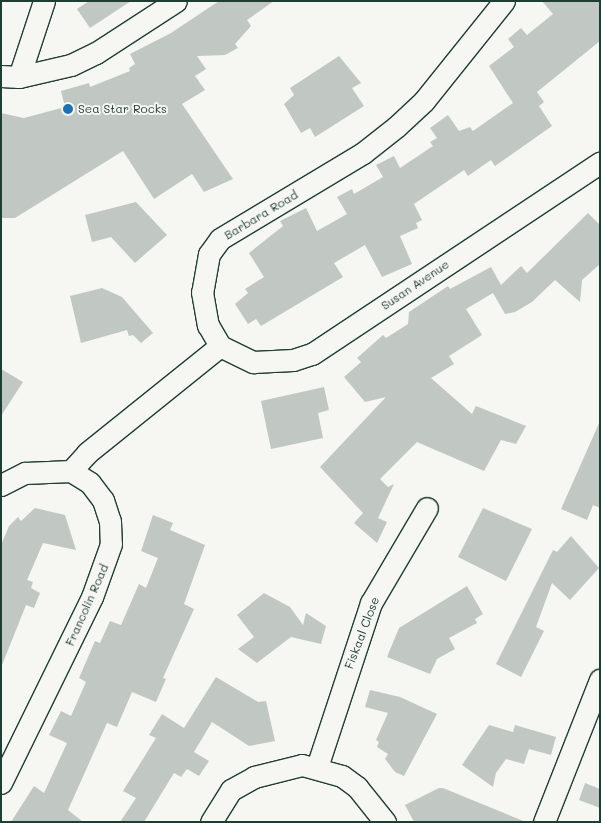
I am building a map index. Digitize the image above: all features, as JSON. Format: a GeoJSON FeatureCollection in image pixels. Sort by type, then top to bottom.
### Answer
{"type":"FeatureCollection","features":[{"type":"Feature","properties":{"kind":"street"},"geometry":{"type":"LineString","coordinates":[[10,76],[44,1]]}},
{"type":"Feature","properties":{"kind":"street"},"geometry":{"type":"LineString","coordinates":[[10,76],[71,64],[96,53],[176,1]]}},
{"type":"Feature","properties":{"kind":"street","name":"Barbara Road"},"geometry":{"type":"LineString","coordinates":[[220,346],[208,325],[202,292],[209,254],[220,239],[356,158],[396,127],[424,102],[504,1]]}},
{"type":"Feature","properties":{"kind":"street","name":"Susan Avenue"},"geometry":{"type":"LineString","coordinates":[[220,346],[253,362],[293,360],[312,354],[600,163]]}},
{"type":"Feature","properties":{"kind":"street"},"geometry":{"type":"LineString","coordinates":[[1,484],[25,473],[71,472],[87,453],[220,346]]}},
{"type":"Feature","properties":{"kind":"street","name":"Francolin Road"},"geometry":{"type":"LineString","coordinates":[[1,783],[92,597],[111,544],[110,521],[103,500],[90,483],[71,472]]}},
{"type":"Feature","properties":{"kind":"street","name":"Fiskaal Close"},"geometry":{"type":"LineString","coordinates":[[317,767],[371,603],[427,508]]}},
{"type":"Feature","properties":{"kind":"street"},"geometry":{"type":"LineString","coordinates":[[544,822],[600,680]]}},
{"type":"Feature","properties":{"kind":"street"},"geometry":{"type":"LineString","coordinates":[[211,822],[231,790],[254,777],[284,768],[317,767],[342,776],[357,788],[385,822]]}},
{"type":"Feature","properties":{"kind":"building"},"geometry":{"type":"Polygon","coordinates":[[[89,1],[131,1],[90,28],[77,9],[89,1]]]}},
{"type":"Feature","properties":{"kind":"building"},"geometry":{"type":"Polygon","coordinates":[[[219,1],[274,1],[247,20],[251,26],[235,44],[238,48],[225,55],[197,56],[206,69],[195,76],[205,90],[182,104],[233,179],[204,192],[192,174],[154,199],[123,151],[15,218],[1,218],[1,113],[24,118],[65,107],[61,91],[89,83],[90,87],[130,71],[129,68],[135,64],[130,54],[171,33],[219,1]]]}},
{"type":"Feature","properties":{"kind":"building"},"geometry":{"type":"Polygon","coordinates":[[[542,1],[600,1],[600,41],[537,92],[544,102],[539,106],[552,126],[495,166],[491,160],[468,176],[464,170],[414,204],[422,220],[416,223],[418,228],[400,236],[412,264],[382,277],[365,245],[334,263],[343,277],[261,326],[256,319],[248,324],[235,304],[248,293],[245,289],[264,277],[249,253],[283,226],[280,221],[306,208],[317,231],[347,214],[337,197],[352,189],[354,194],[383,177],[376,165],[394,156],[400,168],[433,146],[430,142],[437,138],[430,128],[448,115],[459,131],[470,127],[473,131],[513,103],[489,66],[514,47],[508,39],[521,28],[527,35],[553,14],[542,1]]]}},
{"type":"Feature","properties":{"kind":"building"},"geometry":{"type":"Polygon","coordinates":[[[339,56],[361,83],[352,88],[364,106],[315,137],[310,128],[301,133],[284,104],[294,95],[290,88],[339,56]]]}},
{"type":"Feature","properties":{"kind":"building"},"geometry":{"type":"Polygon","coordinates":[[[136,202],[167,235],[135,263],[111,237],[92,242],[85,215],[136,202]]]}},
{"type":"Feature","properties":{"kind":"building"},"geometry":{"type":"Polygon","coordinates":[[[588,213],[600,225],[600,264],[582,280],[580,302],[555,280],[532,302],[515,312],[505,314],[493,293],[466,309],[482,335],[449,356],[454,364],[431,378],[472,414],[476,406],[526,426],[516,444],[501,440],[484,471],[417,442],[380,479],[388,487],[394,484],[378,518],[387,522],[377,543],[354,523],[363,513],[320,467],[386,397],[365,402],[344,377],[361,362],[357,358],[383,335],[386,338],[408,324],[409,312],[448,286],[450,289],[491,267],[501,285],[521,266],[527,273],[588,213]]]}},
{"type":"Feature","properties":{"kind":"building"},"geometry":{"type":"Polygon","coordinates":[[[102,288],[122,297],[153,333],[141,343],[133,335],[129,336],[127,330],[81,343],[70,296],[102,288]]]}},
{"type":"Feature","properties":{"kind":"building"},"geometry":{"type":"Polygon","coordinates":[[[1,369],[23,382],[1,416],[1,369]]]}},
{"type":"Feature","properties":{"kind":"building"},"geometry":{"type":"Polygon","coordinates":[[[324,387],[329,410],[318,413],[323,438],[271,449],[261,401],[324,387]]]}},
{"type":"Feature","properties":{"kind":"building"},"geometry":{"type":"Polygon","coordinates":[[[600,421],[600,508],[593,505],[587,520],[561,509],[600,421]]]}},
{"type":"Feature","properties":{"kind":"building"},"geometry":{"type":"Polygon","coordinates":[[[35,508],[65,515],[76,550],[43,543],[27,580],[33,582],[31,588],[40,593],[34,608],[26,605],[2,665],[1,545],[9,526],[18,517],[21,521],[35,508]]]}},
{"type":"Feature","properties":{"kind":"building"},"geometry":{"type":"Polygon","coordinates":[[[483,508],[532,529],[506,581],[458,557],[483,508]]]}},
{"type":"Feature","properties":{"kind":"building"},"geometry":{"type":"Polygon","coordinates":[[[153,515],[173,523],[170,530],[205,545],[184,604],[194,609],[163,678],[166,679],[156,702],[132,692],[117,727],[107,723],[68,810],[83,822],[11,822],[34,786],[44,793],[67,743],[49,735],[61,711],[71,716],[86,682],[79,678],[95,641],[100,643],[110,621],[121,625],[139,584],[146,588],[158,558],[141,551],[153,515]]]}},
{"type":"Feature","properties":{"kind":"building"},"geometry":{"type":"Polygon","coordinates":[[[571,536],[599,568],[570,600],[552,583],[536,627],[544,631],[521,677],[496,664],[553,550],[557,552],[571,536]]]}},
{"type":"Feature","properties":{"kind":"building"},"geometry":{"type":"Polygon","coordinates":[[[467,586],[483,614],[475,619],[477,623],[449,638],[455,649],[437,659],[430,674],[387,657],[399,628],[467,586]]]}},
{"type":"Feature","properties":{"kind":"building"},"geometry":{"type":"Polygon","coordinates":[[[264,593],[290,607],[303,625],[306,613],[326,626],[321,644],[291,637],[257,663],[238,649],[254,637],[237,615],[264,593]]]}},
{"type":"Feature","properties":{"kind":"building"},"geometry":{"type":"Polygon","coordinates":[[[216,677],[258,702],[266,701],[275,741],[249,746],[212,722],[194,752],[209,761],[199,776],[187,769],[181,777],[174,773],[144,822],[120,822],[136,798],[123,791],[156,738],[149,735],[162,714],[184,728],[216,677]]]}},
{"type":"Feature","properties":{"kind":"building"},"geometry":{"type":"Polygon","coordinates":[[[370,690],[400,697],[437,714],[404,776],[395,772],[385,759],[388,754],[377,747],[379,742],[376,740],[388,713],[365,707],[370,690]]]}},
{"type":"Feature","properties":{"kind":"building"},"geometry":{"type":"Polygon","coordinates":[[[489,725],[513,732],[515,725],[556,737],[551,755],[529,749],[524,764],[506,759],[496,773],[493,787],[462,765],[489,725]]]}},
{"type":"Feature","properties":{"kind":"building"},"geometry":{"type":"Polygon","coordinates":[[[585,783],[600,789],[600,808],[579,800],[585,783]]]}},
{"type":"Feature","properties":{"kind":"building"},"geometry":{"type":"Polygon","coordinates":[[[439,788],[526,822],[414,822],[405,805],[439,788]]]}},
{"type":"Feature","properties":{"kind":"place","name":"Sea Star Rocks"},"geometry":{"type":"Point","coordinates":[68,109]}}]}
